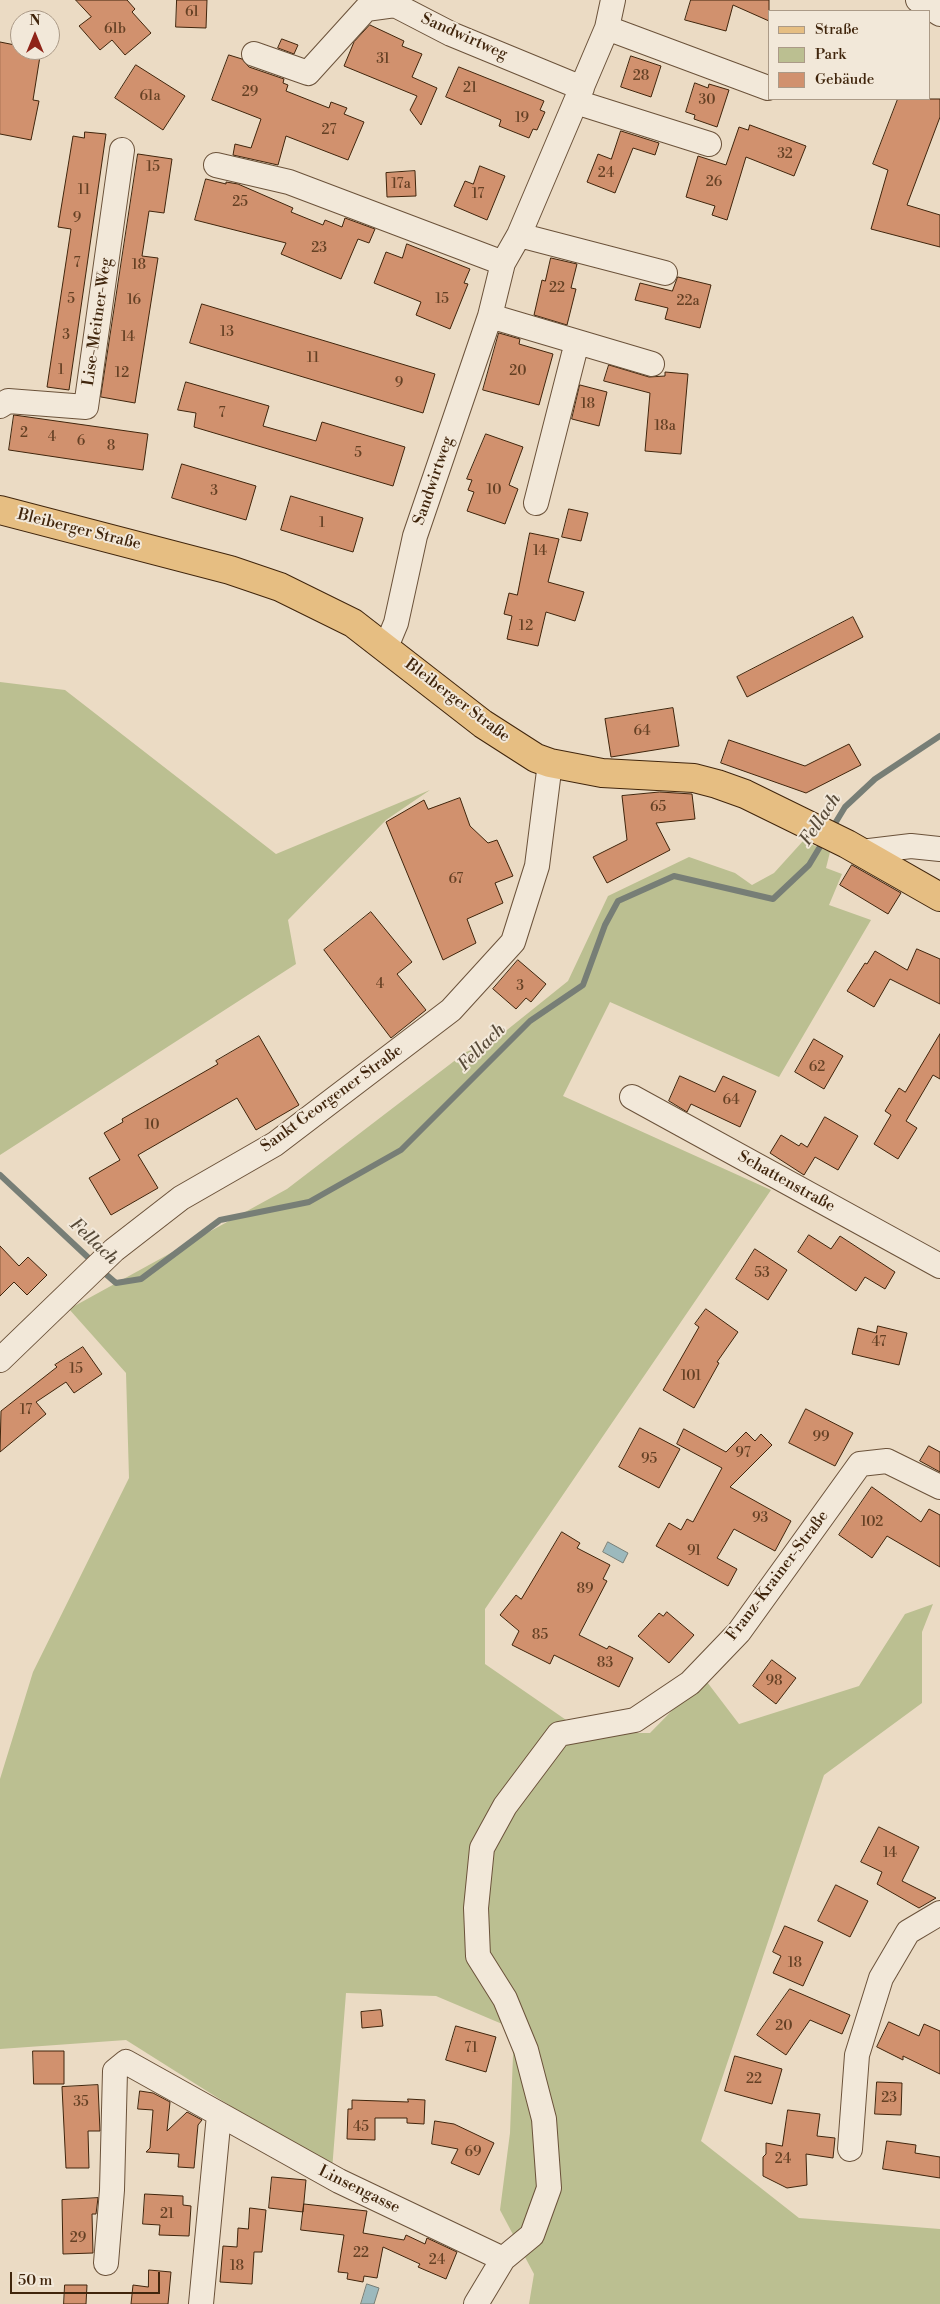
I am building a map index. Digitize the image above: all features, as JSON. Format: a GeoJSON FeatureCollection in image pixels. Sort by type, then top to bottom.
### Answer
{"type":"FeatureCollection","features":[{"type":"Feature","properties":{"kind":"main road","name":"Bleiberger Straße"},"geometry":{"type":"LineString","coordinates":[[0,510],[258,578],[336,614],[386,647],[483,724],[536,758],[602,773],[694,778],[745,794],[854,848],[940,897]]}},
{"type":"Feature","properties":{"kind":"street","name":"Sandwirtweg"},"geometry":{"type":"LineString","coordinates":[[386,647],[396,623],[415,536],[490,316],[503,264],[519,235],[608,28],[613,0]]}},
{"type":"Feature","properties":{"kind":"street"},"geometry":{"type":"LineString","coordinates":[[918,0],[940,14]]}},
{"type":"Feature","properties":{"kind":"street","name":"Sandwirtweg"},"geometry":{"type":"LineString","coordinates":[[254,54],[308,73],[366,9],[395,5],[579,95],[709,144]]}},
{"type":"Feature","properties":{"kind":"street"},"geometry":{"type":"LineString","coordinates":[[608,28],[768,88]]}},
{"type":"Feature","properties":{"kind":"street","name":"Lise-Meitner-Weg"},"geometry":{"type":"LineString","coordinates":[[0,406],[8,401],[86,406],[122,150]]}},
{"type":"Feature","properties":{"kind":"street"},"geometry":{"type":"LineString","coordinates":[[216,165],[289,182],[503,264]]}},
{"type":"Feature","properties":{"kind":"street"},"geometry":{"type":"LineString","coordinates":[[519,235],[665,274]]}},
{"type":"Feature","properties":{"kind":"street"},"geometry":{"type":"LineString","coordinates":[[490,316],[652,364]]}},
{"type":"Feature","properties":{"kind":"street"},"geometry":{"type":"LineString","coordinates":[[536,503],[577,342]]}},
{"type":"Feature","properties":{"kind":"street","name":"Sankt Georgener Straße"},"geometry":{"type":"LineString","coordinates":[[0,1360],[114,1250],[181,1198],[275,1144],[452,1010],[513,942],[537,866],[550,762]]}},
{"type":"Feature","properties":{"kind":"street"},"geometry":{"type":"LineString","coordinates":[[854,848],[911,846],[940,849]]}},
{"type":"Feature","properties":{"kind":"street","name":"Schattenstraße"},"geometry":{"type":"LineString","coordinates":[[632,1097],[940,1266]]}},
{"type":"Feature","properties":{"kind":"street","name":"Franz-Krainer-Straße"},"geometry":{"type":"LineString","coordinates":[[476,2304],[503,2260],[532,2235],[549,2188],[544,2119],[526,2050],[506,1999],[478,1956],[476,1908],[482,1848],[506,1806],[560,1734],[635,1720],[690,1683],[739,1632],[860,1464],[886,1461],[940,1487]]}},
{"type":"Feature","properties":{"kind":"street"},"geometry":{"type":"LineString","coordinates":[[850,2149],[857,2055],[882,1978],[908,1932],[940,1913]]}},
{"type":"Feature","properties":{"kind":"street","name":"Linsengasse"},"geometry":{"type":"LineString","coordinates":[[106,2263],[112,2190],[115,2072],[126,2062],[339,2181],[503,2260]]}},
{"type":"Feature","properties":{"kind":"street"},"geometry":{"type":"LineString","coordinates":[[201,2304],[219,2115]]}},
{"type":"Feature","properties":{"kind":"green space"},"geometry":{"type":"Polygon","coordinates":[[[0,682],[65,690],[276,854],[430,790],[386,820],[288,920],[296,964],[0,1155],[0,682]]]}},
{"type":"Feature","properties":{"kind":"green space"},"geometry":{"type":"Polygon","coordinates":[[[803,841],[830,852],[826,868],[842,874],[829,905],[871,920],[779,1077],[610,1002],[563,1096],[771,1190],[485,1609],[485,1664],[585,1733],[650,1733],[704,1678],[739,1724],[859,1686],[905,1614],[933,1604],[922,1632],[922,1703],[824,1775],[701,2141],[799,2218],[940,2229],[940,2304],[529,2304],[534,2274],[500,2210],[510,2133],[514,2029],[436,1996],[346,1993],[332,2170],[126,2040],[0,2049],[0,1779],[33,1672],[129,1478],[126,1373],[69,1309],[287,1189],[466,1052],[492,1042],[568,981],[608,896],[689,857],[735,873],[752,885],[774,873],[803,841]]]}},
{"type":"Feature","properties":{"kind":"water"},"geometry":{"type":"Polygon","coordinates":[[[608,1542],[628,1553],[623,1563],[603,1552],[608,1542]]]}},
{"type":"Feature","properties":{"kind":"water"},"geometry":{"type":"Polygon","coordinates":[[[367,2284],[379,2288],[374,2304],[361,2304],[367,2284]]]}},
{"type":"Feature","properties":{"kind":"building"},"geometry":{"type":"Polygon","coordinates":[[[76,0],[127,0],[135,9],[132,12],[151,33],[125,55],[112,40],[100,50],[79,26],[91,17],[76,0]]]}},
{"type":"Feature","properties":{"kind":"building"},"geometry":{"type":"Polygon","coordinates":[[[177,0],[207,0],[206,28],[176,27],[177,0]]]}},
{"type":"Feature","properties":{"kind":"building"},"geometry":{"type":"Polygon","coordinates":[[[691,0],[769,0],[768,21],[733,5],[726,31],[685,20],[691,0]]]}},
{"type":"Feature","properties":{"kind":"building"},"geometry":{"type":"Polygon","coordinates":[[[370,25],[404,41],[402,46],[422,54],[412,77],[437,88],[421,125],[410,110],[417,96],[344,66],[354,42],[370,25]]]}},
{"type":"Feature","properties":{"kind":"building"},"geometry":{"type":"Polygon","coordinates":[[[282,39],[298,45],[294,54],[278,48],[282,39]]]}},
{"type":"Feature","properties":{"kind":"building"},"geometry":{"type":"Polygon","coordinates":[[[0,42],[10,44],[10,60],[39,60],[33,100],[39,101],[31,140],[0,134],[0,42]]]}},
{"type":"Feature","properties":{"kind":"building"},"geometry":{"type":"Polygon","coordinates":[[[229,55],[242,59],[249,67],[284,79],[283,83],[288,85],[286,91],[329,108],[331,102],[347,108],[344,114],[364,122],[348,160],[286,136],[278,165],[233,155],[235,144],[251,148],[261,119],[212,100],[229,55]]]}},
{"type":"Feature","properties":{"kind":"building"},"geometry":{"type":"Polygon","coordinates":[[[631,56],[661,66],[651,97],[621,87],[631,56]]]}},
{"type":"Feature","properties":{"kind":"building"},"geometry":{"type":"Polygon","coordinates":[[[136,65],[185,96],[163,130],[115,98],[136,65]]]}},
{"type":"Feature","properties":{"kind":"building"},"geometry":{"type":"Polygon","coordinates":[[[459,67],[544,101],[540,110],[545,112],[537,130],[533,129],[529,138],[499,126],[501,120],[446,97],[459,67]]]}},
{"type":"Feature","properties":{"kind":"building"},"geometry":{"type":"Polygon","coordinates":[[[695,83],[708,88],[709,84],[729,90],[717,127],[694,119],[695,115],[686,112],[695,83]]]}},
{"type":"Feature","properties":{"kind":"building"},"geometry":{"type":"Polygon","coordinates":[[[940,99],[940,117],[907,205],[940,215],[940,247],[871,229],[888,170],[873,164],[898,100],[940,99]]]}},
{"type":"Feature","properties":{"kind":"building"},"geometry":{"type":"Polygon","coordinates":[[[750,125],[806,146],[794,176],[746,157],[727,220],[712,215],[715,206],[686,197],[698,156],[726,165],[739,127],[748,130],[750,125]]]}},
{"type":"Feature","properties":{"kind":"building"},"geometry":{"type":"Polygon","coordinates":[[[621,131],[659,143],[655,155],[633,148],[615,193],[587,182],[598,154],[611,159],[621,131]]]}},
{"type":"Feature","properties":{"kind":"building"},"geometry":{"type":"Polygon","coordinates":[[[85,132],[106,134],[69,390],[47,387],[71,229],[58,227],[73,136],[84,138],[85,132]]]}},
{"type":"Feature","properties":{"kind":"building"},"geometry":{"type":"Polygon","coordinates":[[[138,154],[172,159],[164,213],[149,211],[142,256],[158,258],[135,403],[101,397],[138,154]]]}},
{"type":"Feature","properties":{"kind":"building"},"geometry":{"type":"Polygon","coordinates":[[[480,166],[505,176],[487,220],[454,206],[465,181],[473,184],[480,166]]]}},
{"type":"Feature","properties":{"kind":"building"},"geometry":{"type":"Polygon","coordinates":[[[415,171],[416,196],[387,197],[386,173],[415,171]]]}},
{"type":"Feature","properties":{"kind":"building"},"geometry":{"type":"Polygon","coordinates":[[[206,179],[226,184],[226,182],[238,184],[293,208],[291,212],[323,225],[325,220],[342,227],[345,218],[375,229],[369,243],[358,239],[341,279],[281,254],[286,243],[195,220],[206,179]]]}},
{"type":"Feature","properties":{"kind":"building"},"geometry":{"type":"Polygon","coordinates":[[[407,244],[470,269],[464,283],[468,284],[450,329],[416,315],[421,302],[374,283],[386,252],[402,258],[407,244]]]}},
{"type":"Feature","properties":{"kind":"building"},"geometry":{"type":"Polygon","coordinates":[[[551,258],[577,264],[571,288],[576,289],[567,325],[534,315],[542,280],[545,281],[551,258]]]}},
{"type":"Feature","properties":{"kind":"building"},"geometry":{"type":"Polygon","coordinates":[[[678,277],[711,285],[700,328],[665,319],[668,308],[635,300],[640,283],[672,291],[678,277]]]}},
{"type":"Feature","properties":{"kind":"building"},"geometry":{"type":"Polygon","coordinates":[[[202,304],[435,374],[423,413],[190,343],[202,304]]]}},
{"type":"Feature","properties":{"kind":"building"},"geometry":{"type":"Polygon","coordinates":[[[499,333],[520,339],[519,344],[553,354],[539,405],[483,390],[499,333]]]}},
{"type":"Feature","properties":{"kind":"building"},"geometry":{"type":"Polygon","coordinates":[[[609,365],[649,377],[665,376],[665,372],[688,374],[681,454],[645,451],[650,393],[604,381],[609,365]]]}},
{"type":"Feature","properties":{"kind":"building"},"geometry":{"type":"Polygon","coordinates":[[[186,382],[269,406],[263,426],[316,441],[322,422],[405,447],[393,486],[194,427],[196,413],[178,410],[186,382]]]}},
{"type":"Feature","properties":{"kind":"building"},"geometry":{"type":"Polygon","coordinates":[[[580,385],[607,392],[599,426],[572,419],[580,385]]]}},
{"type":"Feature","properties":{"kind":"building"},"geometry":{"type":"Polygon","coordinates":[[[14,415],[148,434],[143,470],[9,450],[14,415]]]}},
{"type":"Feature","properties":{"kind":"building"},"geometry":{"type":"Polygon","coordinates":[[[486,434],[523,447],[509,485],[518,489],[505,524],[467,511],[474,492],[468,490],[472,480],[467,479],[486,434]]]}},
{"type":"Feature","properties":{"kind":"building"},"geometry":{"type":"Polygon","coordinates":[[[182,464],[256,486],[246,520],[172,498],[182,464]]]}},
{"type":"Feature","properties":{"kind":"building"},"geometry":{"type":"Polygon","coordinates":[[[291,496],[363,518],[353,552],[281,530],[291,496]]]}},
{"type":"Feature","properties":{"kind":"building"},"geometry":{"type":"Polygon","coordinates":[[[569,509],[588,513],[581,541],[562,537],[569,509]]]}},
{"type":"Feature","properties":{"kind":"building"},"geometry":{"type":"Polygon","coordinates":[[[530,533],[559,539],[548,582],[584,592],[575,621],[546,612],[538,646],[507,639],[512,616],[504,614],[509,593],[517,595],[530,533]]]}},
{"type":"Feature","properties":{"kind":"building"},"geometry":{"type":"Polygon","coordinates":[[[853,617],[863,637],[747,697],[737,677],[853,617]]]}},
{"type":"Feature","properties":{"kind":"building"},"geometry":{"type":"Polygon","coordinates":[[[673,708],[679,746],[611,757],[605,719],[673,708]]]}},
{"type":"Feature","properties":{"kind":"building"},"geometry":{"type":"Polygon","coordinates":[[[729,740],[805,766],[849,744],[861,765],[806,793],[721,763],[729,740]]]}},
{"type":"Feature","properties":{"kind":"building"},"geometry":{"type":"Polygon","coordinates":[[[660,792],[692,794],[695,819],[656,823],[670,850],[607,883],[593,857],[627,840],[622,796],[660,792]]]}},
{"type":"Feature","properties":{"kind":"building"},"geometry":{"type":"Polygon","coordinates":[[[460,798],[470,826],[488,843],[497,840],[513,876],[495,883],[503,903],[467,919],[476,943],[443,960],[386,822],[424,800],[428,809],[460,798]]]}},
{"type":"Feature","properties":{"kind":"building"},"geometry":{"type":"Polygon","coordinates":[[[852,865],[901,893],[888,914],[840,885],[852,865]]]}},
{"type":"Feature","properties":{"kind":"building"},"geometry":{"type":"Polygon","coordinates":[[[371,912],[412,962],[397,974],[426,1010],[391,1038],[324,950],[371,912]]]}},
{"type":"Feature","properties":{"kind":"building"},"geometry":{"type":"Polygon","coordinates":[[[917,949],[940,959],[940,1004],[890,979],[874,1007],[847,991],[875,951],[907,970],[917,949]]]}},
{"type":"Feature","properties":{"kind":"building"},"geometry":{"type":"Polygon","coordinates":[[[518,960],[546,984],[531,1002],[526,998],[516,1009],[493,989],[518,960]]]}},
{"type":"Feature","properties":{"kind":"building"},"geometry":{"type":"Polygon","coordinates":[[[940,1034],[940,1079],[933,1075],[906,1121],[917,1128],[898,1159],[874,1144],[891,1115],[885,1111],[899,1088],[905,1092],[940,1034]]]}},
{"type":"Feature","properties":{"kind":"building"},"geometry":{"type":"Polygon","coordinates":[[[259,1036],[299,1105],[256,1130],[237,1098],[138,1155],[158,1188],[111,1215],[89,1178],[120,1160],[104,1133],[123,1122],[122,1119],[218,1064],[216,1061],[259,1036]]]}},
{"type":"Feature","properties":{"kind":"building"},"geometry":{"type":"Polygon","coordinates":[[[814,1039],[843,1056],[824,1089],[795,1072],[814,1039]]]}},
{"type":"Feature","properties":{"kind":"building"},"geometry":{"type":"Polygon","coordinates":[[[680,1076],[715,1092],[723,1076],[756,1091],[740,1127],[691,1104],[687,1112],[669,1101],[680,1076]]]}},
{"type":"Feature","properties":{"kind":"building"},"geometry":{"type":"Polygon","coordinates":[[[825,1117],[858,1136],[838,1170],[815,1157],[804,1175],[770,1153],[781,1135],[799,1146],[801,1143],[807,1147],[825,1117]]]}},
{"type":"Feature","properties":{"kind":"building"},"geometry":{"type":"Polygon","coordinates":[[[809,1235],[831,1249],[840,1236],[895,1272],[885,1289],[865,1277],[856,1291],[798,1252],[809,1235]]]}},
{"type":"Feature","properties":{"kind":"building"},"geometry":{"type":"Polygon","coordinates":[[[0,1246],[19,1266],[28,1257],[47,1275],[27,1295],[14,1282],[0,1296],[0,1246]]]}},
{"type":"Feature","properties":{"kind":"building"},"geometry":{"type":"Polygon","coordinates":[[[755,1249],[787,1270],[768,1300],[736,1279],[755,1249]]]}},
{"type":"Feature","properties":{"kind":"building"},"geometry":{"type":"Polygon","coordinates":[[[706,1309],[738,1332],[717,1362],[719,1363],[694,1408],[663,1390],[699,1327],[695,1324],[706,1309]]]}},
{"type":"Feature","properties":{"kind":"building"},"geometry":{"type":"Polygon","coordinates":[[[878,1326],[907,1333],[899,1365],[852,1354],[858,1328],[876,1333],[878,1326]]]}},
{"type":"Feature","properties":{"kind":"building"},"geometry":{"type":"Polygon","coordinates":[[[83,1347],[102,1374],[74,1393],[66,1382],[36,1402],[46,1414],[0,1452],[1,1411],[57,1367],[55,1365],[83,1347]]]}},
{"type":"Feature","properties":{"kind":"building"},"geometry":{"type":"Polygon","coordinates":[[[806,1409],[853,1433],[835,1466],[789,1443],[806,1409]]]}},
{"type":"Feature","properties":{"kind":"building"},"geometry":{"type":"Polygon","coordinates":[[[640,1428],[680,1449],[659,1488],[619,1467],[640,1428]]]}},
{"type":"Feature","properties":{"kind":"building"},"geometry":{"type":"Polygon","coordinates":[[[684,1429],[726,1452],[746,1432],[755,1441],[761,1434],[772,1445],[730,1487],[791,1521],[775,1551],[734,1529],[717,1558],[737,1569],[728,1586],[656,1546],[669,1523],[681,1530],[687,1519],[693,1522],[722,1468],[677,1444],[684,1429]]]}},
{"type":"Feature","properties":{"kind":"building"},"geometry":{"type":"Polygon","coordinates":[[[929,1446],[940,1452],[940,1472],[920,1461],[929,1446]]]}},
{"type":"Feature","properties":{"kind":"building"},"geometry":{"type":"Polygon","coordinates":[[[872,1487],[921,1522],[929,1509],[940,1515],[940,1567],[887,1536],[872,1558],[839,1535],[872,1487]]]}},
{"type":"Feature","properties":{"kind":"building"},"geometry":{"type":"Polygon","coordinates":[[[562,1532],[580,1543],[577,1548],[610,1565],[603,1579],[607,1581],[579,1635],[607,1649],[609,1646],[633,1658],[619,1687],[554,1655],[550,1664],[512,1645],[519,1631],[500,1615],[516,1595],[521,1599],[562,1532]]]}},
{"type":"Feature","properties":{"kind":"building"},"geometry":{"type":"Polygon","coordinates":[[[667,1612],[694,1635],[669,1663],[638,1636],[659,1613],[663,1616],[667,1612]]]}},
{"type":"Feature","properties":{"kind":"building"},"geometry":{"type":"Polygon","coordinates":[[[772,1660],[796,1678],[776,1704],[753,1686],[772,1660]]]}},
{"type":"Feature","properties":{"kind":"building"},"geometry":{"type":"Polygon","coordinates":[[[879,1827],[919,1847],[902,1881],[936,1898],[919,1908],[877,1884],[882,1872],[861,1862],[879,1827]]]}},
{"type":"Feature","properties":{"kind":"building"},"geometry":{"type":"Polygon","coordinates":[[[836,1885],[868,1901],[850,1937],[818,1921],[836,1885]]]}},
{"type":"Feature","properties":{"kind":"building"},"geometry":{"type":"Polygon","coordinates":[[[785,1926],[823,1942],[803,1986],[773,1973],[781,1956],[773,1952],[785,1926]]]}},
{"type":"Feature","properties":{"kind":"building"},"geometry":{"type":"Polygon","coordinates":[[[790,1989],[850,2015],[842,2034],[810,2020],[786,2055],[757,2035],[790,1989]]]}},
{"type":"Feature","properties":{"kind":"building"},"geometry":{"type":"Polygon","coordinates":[[[381,2010],[383,2026],[362,2028],[361,2012],[381,2010]]]}},
{"type":"Feature","properties":{"kind":"building"},"geometry":{"type":"Polygon","coordinates":[[[889,2022],[919,2036],[924,2024],[940,2031],[940,2074],[903,2056],[903,2060],[877,2047],[889,2022]]]}},
{"type":"Feature","properties":{"kind":"building"},"geometry":{"type":"Polygon","coordinates":[[[456,2026],[496,2037],[486,2072],[446,2060],[456,2026]]]}},
{"type":"Feature","properties":{"kind":"building"},"geometry":{"type":"Polygon","coordinates":[[[33,2051],[64,2051],[64,2084],[34,2084],[33,2051]]]}},
{"type":"Feature","properties":{"kind":"building"},"geometry":{"type":"Polygon","coordinates":[[[735,2056],[782,2069],[772,2104],[725,2091],[735,2056]]]}},
{"type":"Feature","properties":{"kind":"building"},"geometry":{"type":"Polygon","coordinates":[[[877,2082],[902,2083],[901,2115],[875,2114],[877,2082]]]}},
{"type":"Feature","properties":{"kind":"building"},"geometry":{"type":"Polygon","coordinates":[[[98,2085],[100,2131],[88,2131],[89,2168],[66,2168],[62,2087],[98,2085]]]}},
{"type":"Feature","properties":{"kind":"building"},"geometry":{"type":"Polygon","coordinates":[[[140,2091],[153,2093],[170,2102],[167,2131],[187,2112],[202,2120],[198,2125],[194,2168],[178,2167],[179,2154],[146,2152],[150,2148],[153,2110],[138,2109],[140,2091]]]}},
{"type":"Feature","properties":{"kind":"building"},"geometry":{"type":"Polygon","coordinates":[[[408,2099],[425,2100],[424,2124],[407,2123],[407,2118],[375,2118],[375,2140],[347,2139],[348,2109],[352,2109],[352,2100],[408,2102],[408,2099]]]}},
{"type":"Feature","properties":{"kind":"building"},"geometry":{"type":"Polygon","coordinates":[[[788,2110],[820,2114],[817,2136],[835,2138],[833,2158],[806,2154],[807,2185],[787,2188],[763,2176],[763,2157],[766,2154],[766,2143],[782,2146],[788,2110]]]}},
{"type":"Feature","properties":{"kind":"building"},"geometry":{"type":"Polygon","coordinates":[[[435,2121],[454,2124],[494,2143],[479,2175],[451,2163],[458,2149],[432,2144],[435,2121]]]}},
{"type":"Feature","properties":{"kind":"building"},"geometry":{"type":"Polygon","coordinates":[[[887,2141],[916,2145],[915,2153],[940,2157],[940,2178],[883,2169],[887,2141]]]}},
{"type":"Feature","properties":{"kind":"building"},"geometry":{"type":"Polygon","coordinates":[[[272,2177],[306,2180],[303,2212],[269,2208],[272,2177]]]}},
{"type":"Feature","properties":{"kind":"building"},"geometry":{"type":"Polygon","coordinates":[[[145,2194],[183,2196],[183,2205],[191,2206],[189,2236],[159,2235],[160,2225],[143,2224],[145,2194]]]}},
{"type":"Feature","properties":{"kind":"building"},"geometry":{"type":"Polygon","coordinates":[[[98,2198],[96,2214],[92,2214],[93,2253],[63,2254],[62,2200],[98,2198]]]}},
{"type":"Feature","properties":{"kind":"building"},"geometry":{"type":"Polygon","coordinates":[[[304,2204],[367,2211],[363,2233],[404,2240],[406,2235],[425,2244],[427,2238],[457,2252],[446,2279],[418,2267],[420,2264],[383,2247],[377,2278],[364,2276],[363,2282],[347,2279],[348,2273],[338,2272],[344,2235],[301,2230],[304,2204]]]}},
{"type":"Feature","properties":{"kind":"building"},"geometry":{"type":"Polygon","coordinates":[[[250,2208],[266,2210],[262,2252],[254,2252],[252,2284],[220,2282],[223,2246],[237,2247],[238,2228],[248,2229],[250,2208]]]}},
{"type":"Feature","properties":{"kind":"building"},"geometry":{"type":"Polygon","coordinates":[[[149,2270],[171,2272],[168,2304],[131,2304],[133,2285],[148,2287],[149,2270]]]}},
{"type":"Feature","properties":{"kind":"building"},"geometry":{"type":"Polygon","coordinates":[[[65,2285],[87,2285],[86,2304],[64,2304],[65,2285]]]}},
{"type":"Feature","properties":{"kind":"waterway","name":"Fellach"},"geometry":{"type":"LineString","coordinates":[[831,830],[845,807],[875,779],[940,736]]}},
{"type":"Feature","properties":{"kind":"waterway","name":"Fellach"},"geometry":{"type":"LineString","coordinates":[[101,1270],[116,1283],[141,1279],[220,1220],[309,1202],[401,1150],[530,1021],[583,985],[605,925],[618,901],[674,876],[773,899],[809,865],[824,840]]}},
{"type":"Feature","properties":{"kind":"waterway","name":"Fellach"},"geometry":{"type":"LineString","coordinates":[[0,1175],[94,1263]]}}]}
